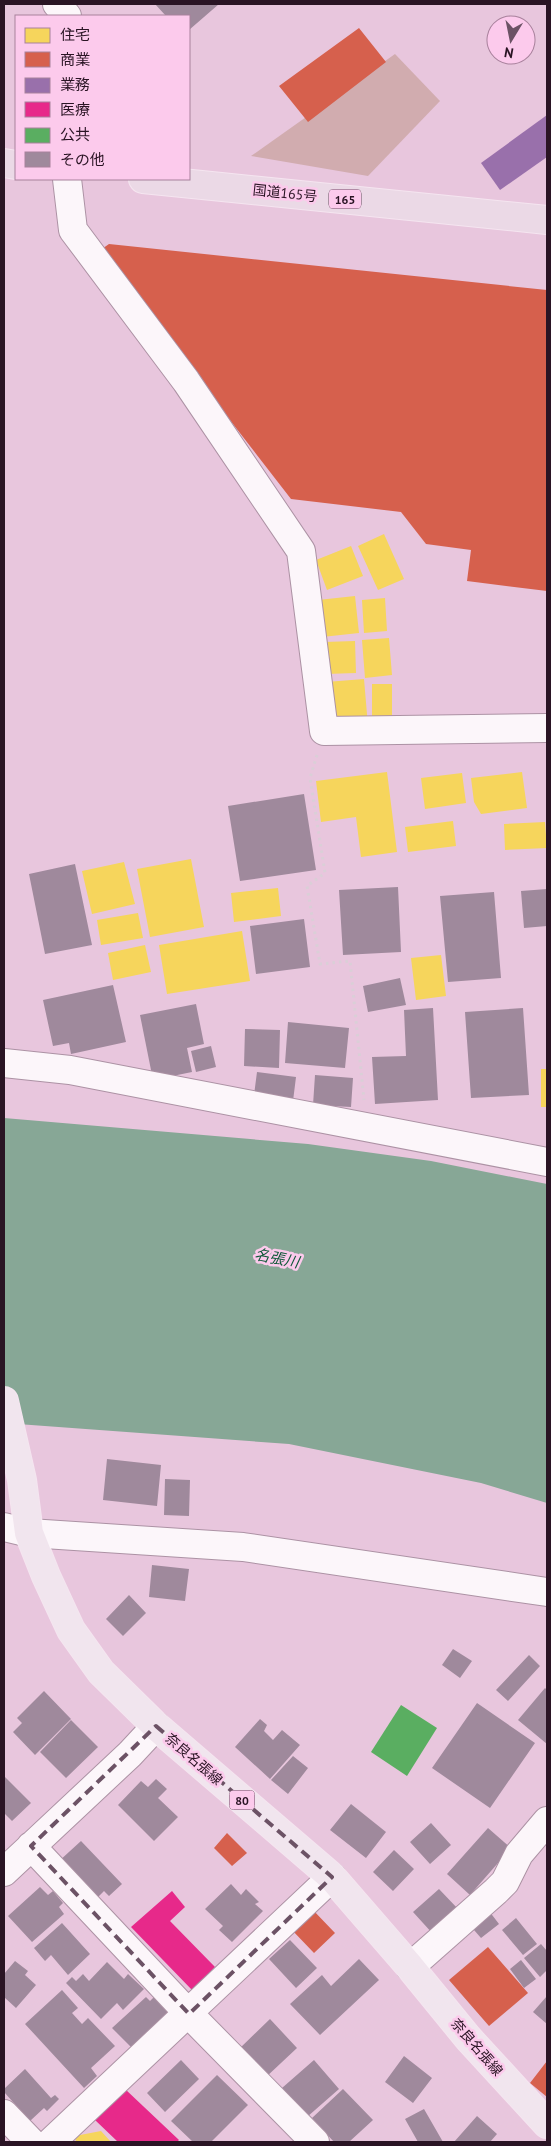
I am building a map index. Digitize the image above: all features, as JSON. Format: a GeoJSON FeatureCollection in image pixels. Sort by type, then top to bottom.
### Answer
{"type":"FeatureCollection","features":[{"type":"Feature","properties":{"kind":"highway","name":"国道165号"},"geometry":{"type":"LineString","coordinates":[[153,180],[547,220]]}},
{"type":"Feature","properties":{"kind":"main road","name":"奈良名張線"},"geometry":{"type":"LineString","coordinates":[[4,1401],[22,1480],[16,1530],[46,1576],[70,1630],[101,1672],[156,1726],[332,1877],[410,1967],[468,2038],[547,2124]]}},
{"type":"Feature","properties":{"kind":"street"},"geometry":{"type":"LineString","coordinates":[[57,4],[66,15]]}},
{"type":"Feature","properties":{"kind":"street"},"geometry":{"type":"LineString","coordinates":[[67,180],[73,230],[186,381],[301,552],[324,731],[547,728]]}},
{"type":"Feature","properties":{"kind":"street"},"geometry":{"type":"LineString","coordinates":[[4,1062],[70,1070],[547,1162]]}},
{"type":"Feature","properties":{"kind":"street"},"geometry":{"type":"LineString","coordinates":[[16,1530],[243,1547],[547,1592]]}},
{"type":"Feature","properties":{"kind":"street"},"geometry":{"type":"LineString","coordinates":[[4,1872],[130,1754],[156,1726]]}},
{"type":"Feature","properties":{"kind":"street"},"geometry":{"type":"LineString","coordinates":[[410,1967],[505,1882],[519,1854],[547,1821]]}},
{"type":"Feature","properties":{"kind":"street"},"geometry":{"type":"LineString","coordinates":[[31,1846],[189,2014],[315,2142]]}},
{"type":"Feature","properties":{"kind":"street"},"geometry":{"type":"LineString","coordinates":[[51,2142],[189,2014],[332,1877]]}},
{"type":"Feature","properties":{"kind":"street"},"geometry":{"type":"LineString","coordinates":[[4,2114],[31,2142]]}},
{"type":"Feature","properties":{"kind":"path"},"geometry":{"type":"LineString","coordinates":[[324,731],[310,778],[325,873],[307,886],[320,964],[350,961],[367,1126]]}},
{"type":"Feature","properties":{"kind":"highlighted area"},"geometry":{"type":"Polygon","coordinates":[[[156,1726],[332,1877],[189,2014],[31,1846],[156,1726]]]}},
{"type":"Feature","properties":{"kind":"shaded area"},"geometry":{"type":"Polygon","coordinates":[[[395,54],[440,101],[368,176],[251,156],[395,54]]]}},
{"type":"Feature","properties":{"kind":"water","name":"名張川"},"geometry":{"type":"Polygon","coordinates":[[[4,1118],[308,1144],[431,1161],[547,1184],[547,1503],[481,1483],[289,1444],[4,1423],[4,1118]]]}},
{"type":"Feature","properties":{"kind":"building: 住宅"},"geometry":{"type":"Polygon","coordinates":[[[384,534],[404,579],[378,590],[358,546],[384,534]]]}},
{"type":"Feature","properties":{"kind":"building: 住宅"},"geometry":{"type":"Polygon","coordinates":[[[351,546],[363,576],[327,590],[316,560],[351,546]]]}},
{"type":"Feature","properties":{"kind":"building: 住宅"},"geometry":{"type":"Polygon","coordinates":[[[355,596],[359,633],[322,637],[318,600],[355,596]]]}},
{"type":"Feature","properties":{"kind":"building: 住宅"},"geometry":{"type":"Polygon","coordinates":[[[385,598],[387,631],[364,633],[362,600],[385,598]]]}},
{"type":"Feature","properties":{"kind":"building: 住宅"},"geometry":{"type":"Polygon","coordinates":[[[389,638],[392,675],[365,678],[362,640],[389,638]]]}},
{"type":"Feature","properties":{"kind":"building: 住宅"},"geometry":{"type":"Polygon","coordinates":[[[355,641],[356,673],[326,674],[324,642],[355,641]]]}},
{"type":"Feature","properties":{"kind":"building: 住宅"},"geometry":{"type":"Polygon","coordinates":[[[364,679],[368,726],[330,729],[326,682],[364,679]]]}},
{"type":"Feature","properties":{"kind":"building: 住宅"},"geometry":{"type":"Polygon","coordinates":[[[372,684],[392,684],[392,725],[372,725],[372,684]]]}},
{"type":"Feature","properties":{"kind":"building: 住宅"},"geometry":{"type":"Polygon","coordinates":[[[387,772],[397,852],[361,857],[356,817],[321,822],[316,781],[387,772]]]}},
{"type":"Feature","properties":{"kind":"building: 住宅"},"geometry":{"type":"Polygon","coordinates":[[[522,772],[527,808],[481,814],[474,802],[471,778],[522,772]]]}},
{"type":"Feature","properties":{"kind":"building: 住宅"},"geometry":{"type":"Polygon","coordinates":[[[462,773],[466,803],[425,809],[421,778],[462,773]]]}},
{"type":"Feature","properties":{"kind":"building: 住宅"},"geometry":{"type":"Polygon","coordinates":[[[453,821],[456,846],[408,852],[405,827],[453,821]]]}},
{"type":"Feature","properties":{"kind":"building: 住宅"},"geometry":{"type":"Polygon","coordinates":[[[545,822],[547,848],[505,850],[504,824],[545,822]]]}},
{"type":"Feature","properties":{"kind":"building: 住宅"},"geometry":{"type":"Polygon","coordinates":[[[191,859],[204,927],[150,937],[137,869],[191,859]]]}},
{"type":"Feature","properties":{"kind":"building: 住宅"},"geometry":{"type":"Polygon","coordinates":[[[124,862],[135,904],[92,914],[82,871],[124,862]]]}},
{"type":"Feature","properties":{"kind":"building: 住宅"},"geometry":{"type":"Polygon","coordinates":[[[278,888],[281,916],[234,922],[231,893],[278,888]]]}},
{"type":"Feature","properties":{"kind":"building: 住宅"},"geometry":{"type":"Polygon","coordinates":[[[138,913],[143,938],[101,945],[97,920],[138,913]]]}},
{"type":"Feature","properties":{"kind":"building: 住宅"},"geometry":{"type":"Polygon","coordinates":[[[242,931],[250,981],[167,994],[159,945],[242,931]]]}},
{"type":"Feature","properties":{"kind":"building: 住宅"},"geometry":{"type":"Polygon","coordinates":[[[145,945],[151,972],[113,980],[108,953],[145,945]]]}},
{"type":"Feature","properties":{"kind":"building: 住宅"},"geometry":{"type":"Polygon","coordinates":[[[441,955],[446,996],[416,1000],[411,958],[441,955]]]}},
{"type":"Feature","properties":{"kind":"building: 住宅"},"geometry":{"type":"Polygon","coordinates":[[[541,1069],[547,1069],[547,1107],[541,1107],[541,1069]]]}},
{"type":"Feature","properties":{"kind":"building: 住宅"},"geometry":{"type":"Polygon","coordinates":[[[101,2131],[111,2142],[76,2142],[75,2136],[101,2131]]]}},
{"type":"Feature","properties":{"kind":"building: 商業"},"geometry":{"type":"Polygon","coordinates":[[[359,28],[386,62],[308,122],[279,86],[359,28]]]}},
{"type":"Feature","properties":{"kind":"building: 商業"},"geometry":{"type":"Polygon","coordinates":[[[109,244],[547,290],[547,591],[467,581],[471,550],[426,544],[401,512],[291,499],[99,251],[109,244]]]}},
{"type":"Feature","properties":{"kind":"building: 商業"},"geometry":{"type":"Polygon","coordinates":[[[227,1833],[247,1853],[232,1866],[214,1848],[227,1833]]]}},
{"type":"Feature","properties":{"kind":"building: 商業"},"geometry":{"type":"Polygon","coordinates":[[[312,1909],[335,1933],[314,1953],[291,1929],[312,1909]]]}},
{"type":"Feature","properties":{"kind":"building: 商業"},"geometry":{"type":"Polygon","coordinates":[[[488,1947],[528,1993],[489,2026],[449,1980],[488,1947]]]}},
{"type":"Feature","properties":{"kind":"building: 商業"},"geometry":{"type":"Polygon","coordinates":[[[547,2061],[547,2097],[530,2083],[547,2061]]]}},
{"type":"Feature","properties":{"kind":"building: 業務"},"geometry":{"type":"Polygon","coordinates":[[[547,115],[547,157],[500,190],[481,163],[547,115]]]}},
{"type":"Feature","properties":{"kind":"building: 医療"},"geometry":{"type":"Polygon","coordinates":[[[172,1891],[185,1907],[170,1921],[215,1967],[192,1990],[131,1927],[172,1891]]]}},
{"type":"Feature","properties":{"kind":"building: 医療"},"geometry":{"type":"Polygon","coordinates":[[[125,2089],[179,2140],[177,2142],[118,2142],[95,2120],[125,2089]]]}},
{"type":"Feature","properties":{"kind":"building: 公共"},"geometry":{"type":"Polygon","coordinates":[[[401,1705],[437,1728],[407,1776],[371,1752],[401,1705]]]}},
{"type":"Feature","properties":{"kind":"building: その他"},"geometry":{"type":"Polygon","coordinates":[[[155,4],[219,4],[190,29],[190,15],[165,15],[155,4]]]}},
{"type":"Feature","properties":{"kind":"building: その他"},"geometry":{"type":"Polygon","coordinates":[[[304,794],[316,870],[240,881],[228,806],[304,794]]]}},
{"type":"Feature","properties":{"kind":"building: その他"},"geometry":{"type":"Polygon","coordinates":[[[75,864],[92,945],[45,954],[29,874],[75,864]]]}},
{"type":"Feature","properties":{"kind":"building: その他"},"geometry":{"type":"Polygon","coordinates":[[[398,887],[401,952],[343,955],[339,890],[398,887]]]}},
{"type":"Feature","properties":{"kind":"building: その他"},"geometry":{"type":"Polygon","coordinates":[[[547,889],[547,926],[524,928],[521,891],[547,889]]]}},
{"type":"Feature","properties":{"kind":"building: その他"},"geometry":{"type":"Polygon","coordinates":[[[494,892],[501,978],[448,982],[440,896],[494,892]]]}},
{"type":"Feature","properties":{"kind":"building: その他"},"geometry":{"type":"Polygon","coordinates":[[[304,919],[310,967],[256,974],[250,926],[304,919]]]}},
{"type":"Feature","properties":{"kind":"building: その他"},"geometry":{"type":"Polygon","coordinates":[[[400,978],[406,1005],[368,1012],[363,986],[400,978]]]}},
{"type":"Feature","properties":{"kind":"building: その他"},"geometry":{"type":"Polygon","coordinates":[[[113,985],[126,1042],[71,1054],[69,1043],[53,1046],[43,1000],[113,985]]]}},
{"type":"Feature","properties":{"kind":"building: その他"},"geometry":{"type":"Polygon","coordinates":[[[196,1004],[204,1044],[187,1048],[192,1072],[153,1080],[140,1015],[196,1004]]]}},
{"type":"Feature","properties":{"kind":"building: その他"},"geometry":{"type":"Polygon","coordinates":[[[433,1008],[438,1100],[375,1104],[372,1057],[406,1056],[404,1010],[433,1008]]]}},
{"type":"Feature","properties":{"kind":"building: その他"},"geometry":{"type":"Polygon","coordinates":[[[523,1008],[529,1095],[471,1098],[465,1012],[523,1008]]]}},
{"type":"Feature","properties":{"kind":"building: その他"},"geometry":{"type":"Polygon","coordinates":[[[288,1022],[349,1028],[345,1068],[285,1063],[288,1022]]]}},
{"type":"Feature","properties":{"kind":"building: その他"},"geometry":{"type":"Polygon","coordinates":[[[245,1029],[280,1030],[279,1068],[244,1066],[245,1029]]]}},
{"type":"Feature","properties":{"kind":"building: その他"},"geometry":{"type":"Polygon","coordinates":[[[211,1046],[216,1067],[196,1072],[191,1051],[211,1046]]]}},
{"type":"Feature","properties":{"kind":"building: その他"},"geometry":{"type":"Polygon","coordinates":[[[257,1072],[296,1077],[293,1101],[254,1095],[257,1072]]]}},
{"type":"Feature","properties":{"kind":"building: その他"},"geometry":{"type":"Polygon","coordinates":[[[315,1075],[353,1078],[351,1107],[313,1105],[315,1075]]]}},
{"type":"Feature","properties":{"kind":"building: その他"},"geometry":{"type":"Polygon","coordinates":[[[107,1459],[161,1465],[157,1506],[103,1500],[107,1459]]]}},
{"type":"Feature","properties":{"kind":"building: その他"},"geometry":{"type":"Polygon","coordinates":[[[165,1479],[190,1480],[189,1516],[164,1515],[165,1479]]]}},
{"type":"Feature","properties":{"kind":"building: その他"},"geometry":{"type":"Polygon","coordinates":[[[152,1565],[189,1569],[185,1601],[149,1597],[152,1565]]]}},
{"type":"Feature","properties":{"kind":"building: その他"},"geometry":{"type":"Polygon","coordinates":[[[129,1595],[146,1613],[123,1636],[106,1619],[129,1595]]]}},
{"type":"Feature","properties":{"kind":"building: その他"},"geometry":{"type":"Polygon","coordinates":[[[453,1649],[472,1661],[460,1678],[442,1665],[453,1649]]]}},
{"type":"Feature","properties":{"kind":"building: その他"},"geometry":{"type":"Polygon","coordinates":[[[529,1655],[540,1666],[508,1701],[496,1690],[529,1655]]]}},
{"type":"Feature","properties":{"kind":"building: その他"},"geometry":{"type":"Polygon","coordinates":[[[545,1688],[547,1690],[547,1744],[518,1720],[545,1688]]]}},
{"type":"Feature","properties":{"kind":"building: その他"},"geometry":{"type":"Polygon","coordinates":[[[44,1691],[71,1719],[35,1755],[13,1732],[22,1723],[17,1718],[44,1691]]]}},
{"type":"Feature","properties":{"kind":"building: その他"},"geometry":{"type":"Polygon","coordinates":[[[477,1703],[535,1743],[490,1808],[432,1768],[477,1703]]]}},
{"type":"Feature","properties":{"kind":"building: その他"},"geometry":{"type":"Polygon","coordinates":[[[260,1719],[267,1725],[264,1731],[273,1740],[282,1730],[300,1745],[270,1779],[235,1747],[260,1719]]]}},
{"type":"Feature","properties":{"kind":"building: その他"},"geometry":{"type":"Polygon","coordinates":[[[71,1720],[98,1747],[66,1778],[40,1752],[71,1720]]]}},
{"type":"Feature","properties":{"kind":"building: その他"},"geometry":{"type":"Polygon","coordinates":[[[293,1756],[308,1768],[288,1794],[271,1780],[293,1756]]]}},
{"type":"Feature","properties":{"kind":"building: その他"},"geometry":{"type":"Polygon","coordinates":[[[4,1776],[31,1803],[12,1821],[4,1813],[4,1776]]]}},
{"type":"Feature","properties":{"kind":"building: その他"},"geometry":{"type":"Polygon","coordinates":[[[156,1779],[167,1789],[158,1798],[178,1817],[154,1841],[118,1805],[141,1781],[148,1787],[156,1779]]]}},
{"type":"Feature","properties":{"kind":"building: その他"},"geometry":{"type":"Polygon","coordinates":[[[351,1804],[386,1832],[366,1858],[330,1830],[351,1804]]]}},
{"type":"Feature","properties":{"kind":"building: その他"},"geometry":{"type":"Polygon","coordinates":[[[431,1823],[451,1845],[430,1864],[410,1842],[431,1823]]]}},
{"type":"Feature","properties":{"kind":"building: その他"},"geometry":{"type":"Polygon","coordinates":[[[488,1828],[511,1848],[470,1895],[447,1874],[488,1828]]]}},
{"type":"Feature","properties":{"kind":"building: その他"},"geometry":{"type":"Polygon","coordinates":[[[81,1841],[122,1884],[109,1896],[104,1891],[95,1900],[58,1862],[81,1841]]]}},
{"type":"Feature","properties":{"kind":"building: その他"},"geometry":{"type":"Polygon","coordinates":[[[394,1850],[414,1869],[393,1891],[373,1872],[394,1850]]]}},
{"type":"Feature","properties":{"kind":"building: その他"},"geometry":{"type":"Polygon","coordinates":[[[231,1884],[241,1895],[246,1889],[259,1902],[255,1904],[263,1911],[232,1942],[219,1930],[223,1926],[205,1909],[231,1884]]]}},
{"type":"Feature","properties":{"kind":"building: その他"},"geometry":{"type":"Polygon","coordinates":[[[40,1887],[48,1895],[53,1891],[63,1903],[59,1907],[64,1914],[32,1942],[8,1916],[40,1887]]]}},
{"type":"Feature","properties":{"kind":"building: その他"},"geometry":{"type":"Polygon","coordinates":[[[439,1889],[459,1910],[433,1934],[413,1912],[439,1889]]]}},
{"type":"Feature","properties":{"kind":"building: その他"},"geometry":{"type":"Polygon","coordinates":[[[486,1907],[499,1924],[481,1938],[467,1922],[486,1907]]]}},
{"type":"Feature","properties":{"kind":"building: その他"},"geometry":{"type":"Polygon","coordinates":[[[516,1918],[537,1944],[523,1955],[502,1930],[516,1918]]]}},
{"type":"Feature","properties":{"kind":"building: その他"},"geometry":{"type":"Polygon","coordinates":[[[62,1923],[90,1954],[68,1975],[51,1955],[45,1961],[34,1948],[62,1923]]]}},
{"type":"Feature","properties":{"kind":"building: その他"},"geometry":{"type":"Polygon","coordinates":[[[290,1940],[317,1968],[296,1988],[269,1959],[290,1940]]]}},
{"type":"Feature","properties":{"kind":"building: その他"},"geometry":{"type":"Polygon","coordinates":[[[541,1944],[547,1951],[547,1970],[540,1977],[524,1958],[541,1944]]]}},
{"type":"Feature","properties":{"kind":"building: その他"},"geometry":{"type":"Polygon","coordinates":[[[359,1959],[379,1980],[320,2035],[290,2004],[322,1975],[331,1986],[359,1959]]]}},
{"type":"Feature","properties":{"kind":"building: その他"},"geometry":{"type":"Polygon","coordinates":[[[521,1960],[536,1979],[524,1988],[510,1969],[521,1960]]]}},
{"type":"Feature","properties":{"kind":"building: その他"},"geometry":{"type":"Polygon","coordinates":[[[15,1961],[28,1971],[25,1975],[36,1985],[16,2008],[4,1997],[4,1974],[15,1961]]]}},
{"type":"Feature","properties":{"kind":"building: その他"},"geometry":{"type":"Polygon","coordinates":[[[107,1962],[124,1979],[128,1974],[144,1989],[123,2010],[117,2003],[101,2019],[66,1983],[72,1977],[76,1981],[83,1974],[89,1981],[107,1962]]]}},
{"type":"Feature","properties":{"kind":"building: その他"},"geometry":{"type":"Polygon","coordinates":[[[62,1990],[78,2008],[72,2013],[82,2024],[88,2018],[115,2046],[91,2068],[97,2076],[84,2088],[25,2024],[62,1990]]]}},
{"type":"Feature","properties":{"kind":"building: その他"},"geometry":{"type":"Polygon","coordinates":[[[547,1996],[547,2024],[533,2012],[547,1996]]]}},
{"type":"Feature","properties":{"kind":"building: その他"},"geometry":{"type":"Polygon","coordinates":[[[146,1997],[150,2001],[154,1997],[169,2012],[131,2047],[112,2028],[146,1997]]]}},
{"type":"Feature","properties":{"kind":"building: その他"},"geometry":{"type":"Polygon","coordinates":[[[270,2019],[297,2048],[265,2078],[238,2050],[270,2019]]]}},
{"type":"Feature","properties":{"kind":"building: その他"},"geometry":{"type":"Polygon","coordinates":[[[404,2056],[432,2078],[413,2103],[385,2082],[404,2056]]]}},
{"type":"Feature","properties":{"kind":"building: その他"},"geometry":{"type":"Polygon","coordinates":[[[181,2060],[199,2079],[165,2112],[147,2093],[181,2060]]]}},
{"type":"Feature","properties":{"kind":"building: その他"},"geometry":{"type":"Polygon","coordinates":[[[314,2060],[339,2089],[307,2117],[282,2088],[314,2060]]]}},
{"type":"Feature","properties":{"kind":"building: その他"},"geometry":{"type":"Polygon","coordinates":[[[25,2069],[51,2098],[55,2095],[59,2099],[47,2111],[44,2108],[30,2121],[4,2092],[4,2089],[25,2069]]]}},
{"type":"Feature","properties":{"kind":"building: その他"},"geometry":{"type":"Polygon","coordinates":[[[217,2075],[248,2105],[211,2142],[193,2142],[171,2121],[217,2075]]]}},
{"type":"Feature","properties":{"kind":"building: その他"},"geometry":{"type":"Polygon","coordinates":[[[343,2089],[373,2120],[349,2142],[334,2142],[312,2118],[343,2089]]]}},
{"type":"Feature","properties":{"kind":"building: その他"},"geometry":{"type":"Polygon","coordinates":[[[424,2109],[443,2142],[418,2142],[405,2119],[424,2109]]]}},
{"type":"Feature","properties":{"kind":"building: その他"},"geometry":{"type":"Polygon","coordinates":[[[477,2116],[497,2134],[490,2142],[454,2142],[477,2116]]]}}]}
